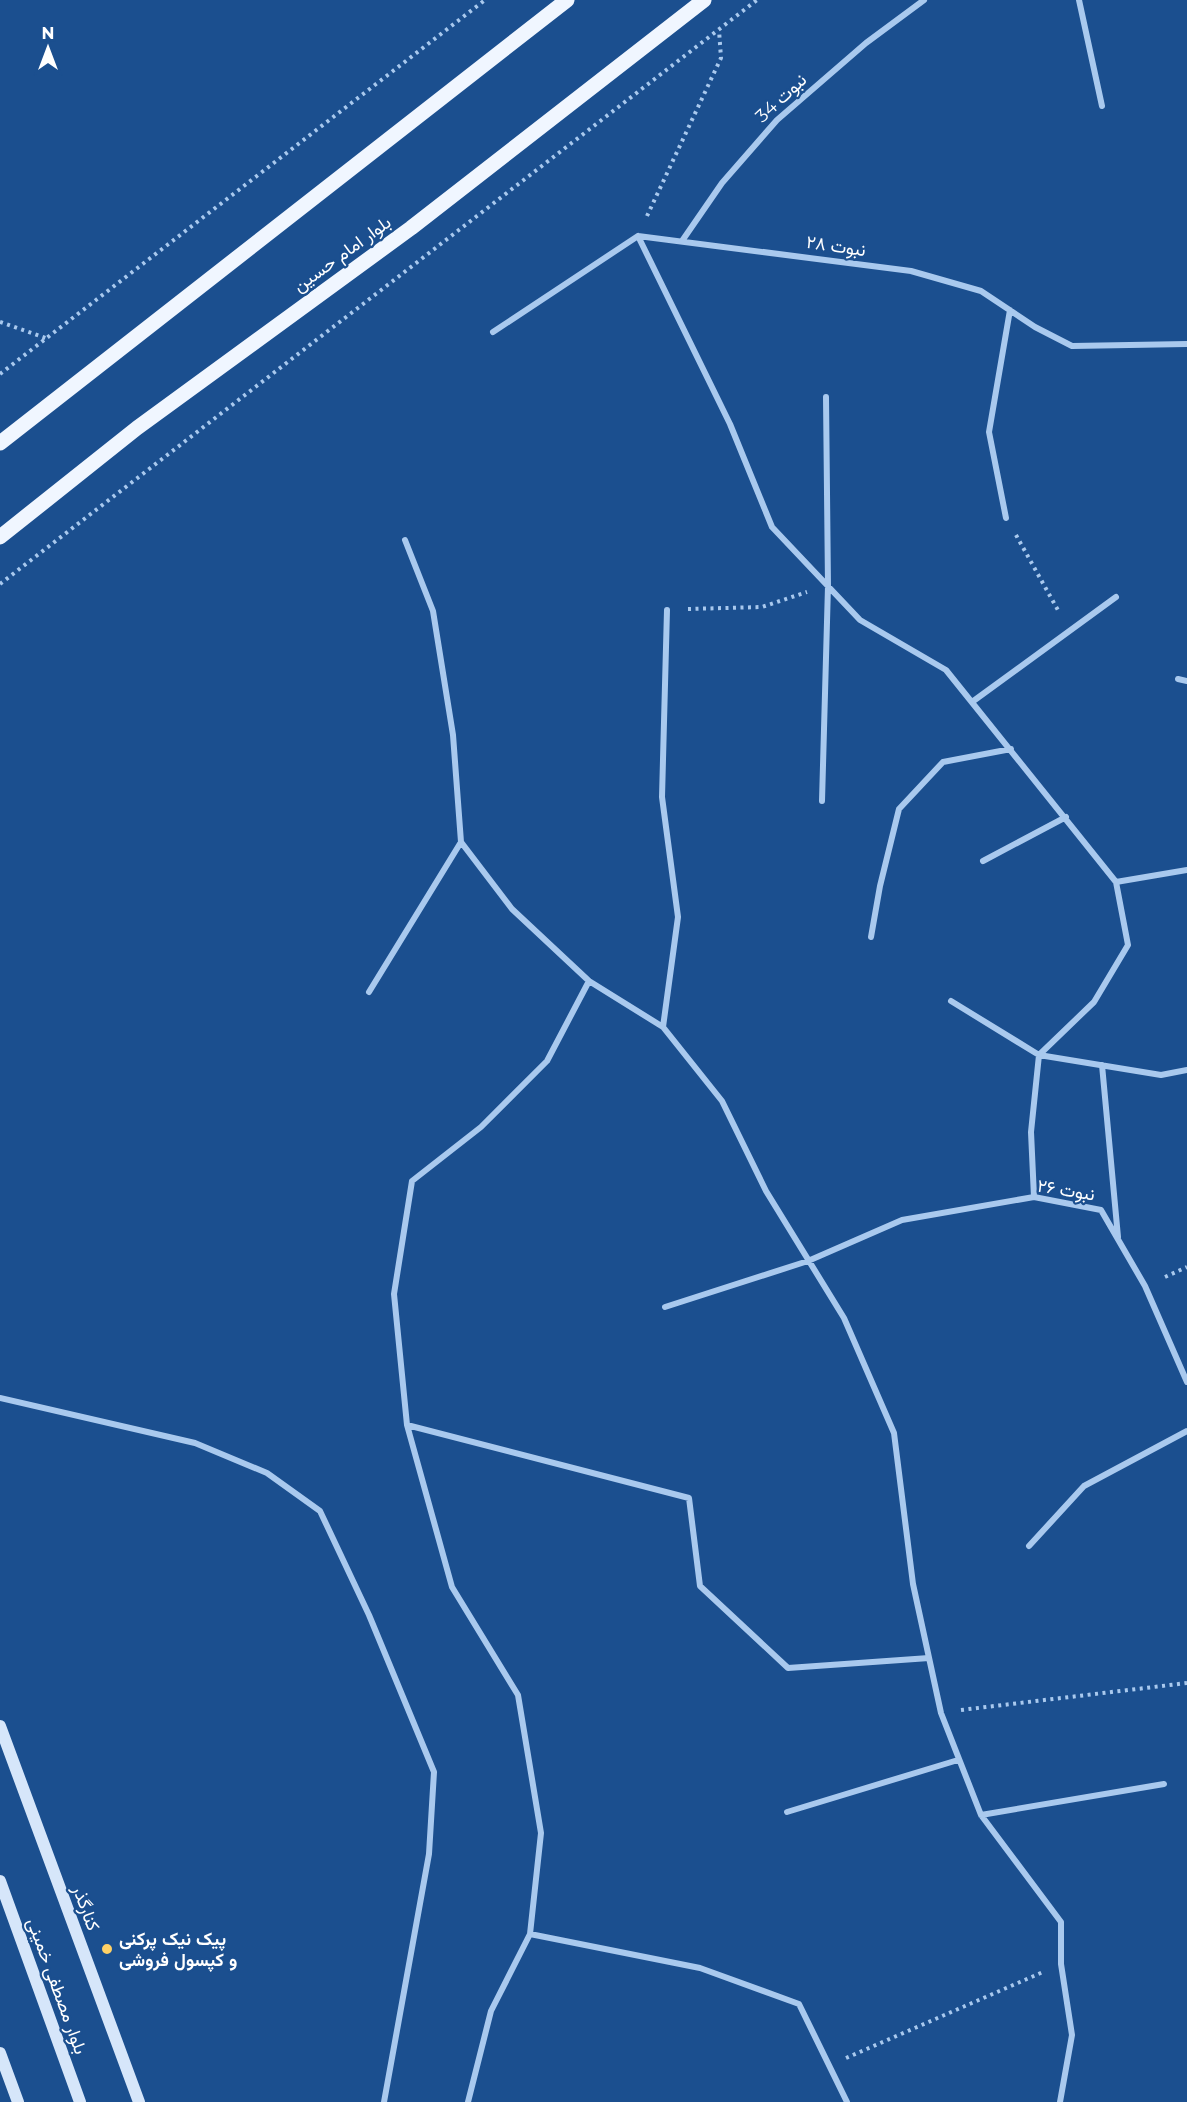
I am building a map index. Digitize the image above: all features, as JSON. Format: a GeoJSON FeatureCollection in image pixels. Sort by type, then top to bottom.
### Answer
{"type":"FeatureCollection","features":[{"type":"Feature","properties":{"kind":"main road"},"geometry":{"type":"LineString","coordinates":[[0,443],[567,0]]}},
{"type":"Feature","properties":{"kind":"main road","name":"بلوار امام حسین"},"geometry":{"type":"LineString","coordinates":[[0,537],[137,428],[411,228],[704,0]]}},
{"type":"Feature","properties":{"kind":"street","name":"نبوت 34"},"geometry":{"type":"LineString","coordinates":[[682,241],[722,183],[777,120],[866,43],[924,0]]}},
{"type":"Feature","properties":{"kind":"street"},"geometry":{"type":"LineString","coordinates":[[1079,0],[1102,106]]}},
{"type":"Feature","properties":{"kind":"street","name":"نبوت ۲۸"},"geometry":{"type":"LineString","coordinates":[[638,236],[911,271],[981,291],[1035,327],[1072,346],[1187,344]]}},
{"type":"Feature","properties":{"kind":"street"},"geometry":{"type":"LineString","coordinates":[[493,332],[638,236],[730,424],[772,527],[860,621],[946,670],[1116,882],[1128,945],[1094,1002],[1039,1055],[1031,1132],[1034,1197]]}},
{"type":"Feature","properties":{"kind":"street"},"geometry":{"type":"LineString","coordinates":[[1006,518],[989,432],[1010,310]]}},
{"type":"Feature","properties":{"kind":"street"},"geometry":{"type":"LineString","coordinates":[[822,801],[828,586],[826,397]]}},
{"type":"Feature","properties":{"kind":"street"},"geometry":{"type":"LineString","coordinates":[[405,540],[433,611],[453,735],[461,842],[512,909],[589,981],[663,1027],[722,1101],[766,1191],[844,1318],[894,1433],[913,1584],[941,1713],[981,1815],[1061,1922],[1061,1964],[1072,2035],[1060,2102]]}},
{"type":"Feature","properties":{"kind":"street"},"geometry":{"type":"LineString","coordinates":[[972,702],[1116,597]]}},
{"type":"Feature","properties":{"kind":"street"},"geometry":{"type":"LineString","coordinates":[[663,1027],[678,917],[662,796],[667,610]]}},
{"type":"Feature","properties":{"kind":"street"},"geometry":{"type":"LineString","coordinates":[[1178,679],[1187,681]]}},
{"type":"Feature","properties":{"kind":"street"},"geometry":{"type":"LineString","coordinates":[[871,937],[880,886],[899,809],[943,762],[1011,749]]}},
{"type":"Feature","properties":{"kind":"street"},"geometry":{"type":"LineString","coordinates":[[983,861],[1066,817]]}},
{"type":"Feature","properties":{"kind":"street"},"geometry":{"type":"LineString","coordinates":[[369,992],[461,842]]}},
{"type":"Feature","properties":{"kind":"street"},"geometry":{"type":"LineString","coordinates":[[1116,882],[1187,870]]}},
{"type":"Feature","properties":{"kind":"street"},"geometry":{"type":"LineString","coordinates":[[468,2102],[491,2011],[530,1934],[540,1833],[518,1695],[452,1587],[407,1425],[394,1293],[412,1181],[481,1127],[547,1060],[589,981]]}},
{"type":"Feature","properties":{"kind":"street"},"geometry":{"type":"LineString","coordinates":[[951,1001],[1039,1055],[1161,1075],[1187,1070]]}},
{"type":"Feature","properties":{"kind":"street"},"geometry":{"type":"LineString","coordinates":[[1102,1065],[1119,1241]]}},
{"type":"Feature","properties":{"kind":"street","name":"نبوت ۲۶"},"geometry":{"type":"LineString","coordinates":[[665,1307],[808,1261],[902,1220],[1034,1197],[1101,1209],[1145,1286],[1187,1382]]}},
{"type":"Feature","properties":{"kind":"street"},"geometry":{"type":"LineString","coordinates":[[0,1398],[195,1443],[267,1473],[320,1511],[369,1615],[434,1772],[429,1854],[384,2102]]}},
{"type":"Feature","properties":{"kind":"street"},"geometry":{"type":"LineString","coordinates":[[407,1425],[689,1498],[700,1586],[788,1668],[929,1658]]}},
{"type":"Feature","properties":{"kind":"street"},"geometry":{"type":"LineString","coordinates":[[1029,1546],[1084,1486],[1187,1431]]}},
{"type":"Feature","properties":{"kind":"street","name":"کنارگذر"},"geometry":{"type":"LineString","coordinates":[[0,1726],[139,2102]]}},
{"type":"Feature","properties":{"kind":"street"},"geometry":{"type":"LineString","coordinates":[[787,1812],[958,1760]]}},
{"type":"Feature","properties":{"kind":"street"},"geometry":{"type":"LineString","coordinates":[[981,1815],[1164,1784]]}},
{"type":"Feature","properties":{"kind":"street","name":"بلوار مصطفی خمینی"},"geometry":{"type":"LineString","coordinates":[[0,1881],[80,2102]]}},
{"type":"Feature","properties":{"kind":"street"},"geometry":{"type":"LineString","coordinates":[[530,1934],[700,1968],[799,2004],[847,2102]]}},
{"type":"Feature","properties":{"kind":"street"},"geometry":{"type":"LineString","coordinates":[[0,2053],[18,2102]]}},
{"type":"Feature","properties":{"kind":"path"},"geometry":{"type":"LineString","coordinates":[[0,374],[485,0]]}},
{"type":"Feature","properties":{"kind":"path"},"geometry":{"type":"LineString","coordinates":[[0,584],[757,0]]}},
{"type":"Feature","properties":{"kind":"path"},"geometry":{"type":"LineString","coordinates":[[638,236],[721,58],[719,29]]}},
{"type":"Feature","properties":{"kind":"path"},"geometry":{"type":"LineString","coordinates":[[0,322],[46,338]]}},
{"type":"Feature","properties":{"kind":"path"},"geometry":{"type":"LineString","coordinates":[[1006,518],[1069,631]]}},
{"type":"Feature","properties":{"kind":"path"},"geometry":{"type":"LineString","coordinates":[[667,610],[762,607],[828,586]]}},
{"type":"Feature","properties":{"kind":"path"},"geometry":{"type":"LineString","coordinates":[[941,1713],[1187,1683]]}},
{"type":"Feature","properties":{"kind":"path"},"geometry":{"type":"LineString","coordinates":[[829,2066],[1061,1964]]}},
{"type":"Feature","properties":{"kind":"place","name":"پیک نیک پرکنی و کپسول فروشی"},"geometry":{"type":"Point","coordinates":[107,1949]}}]}
